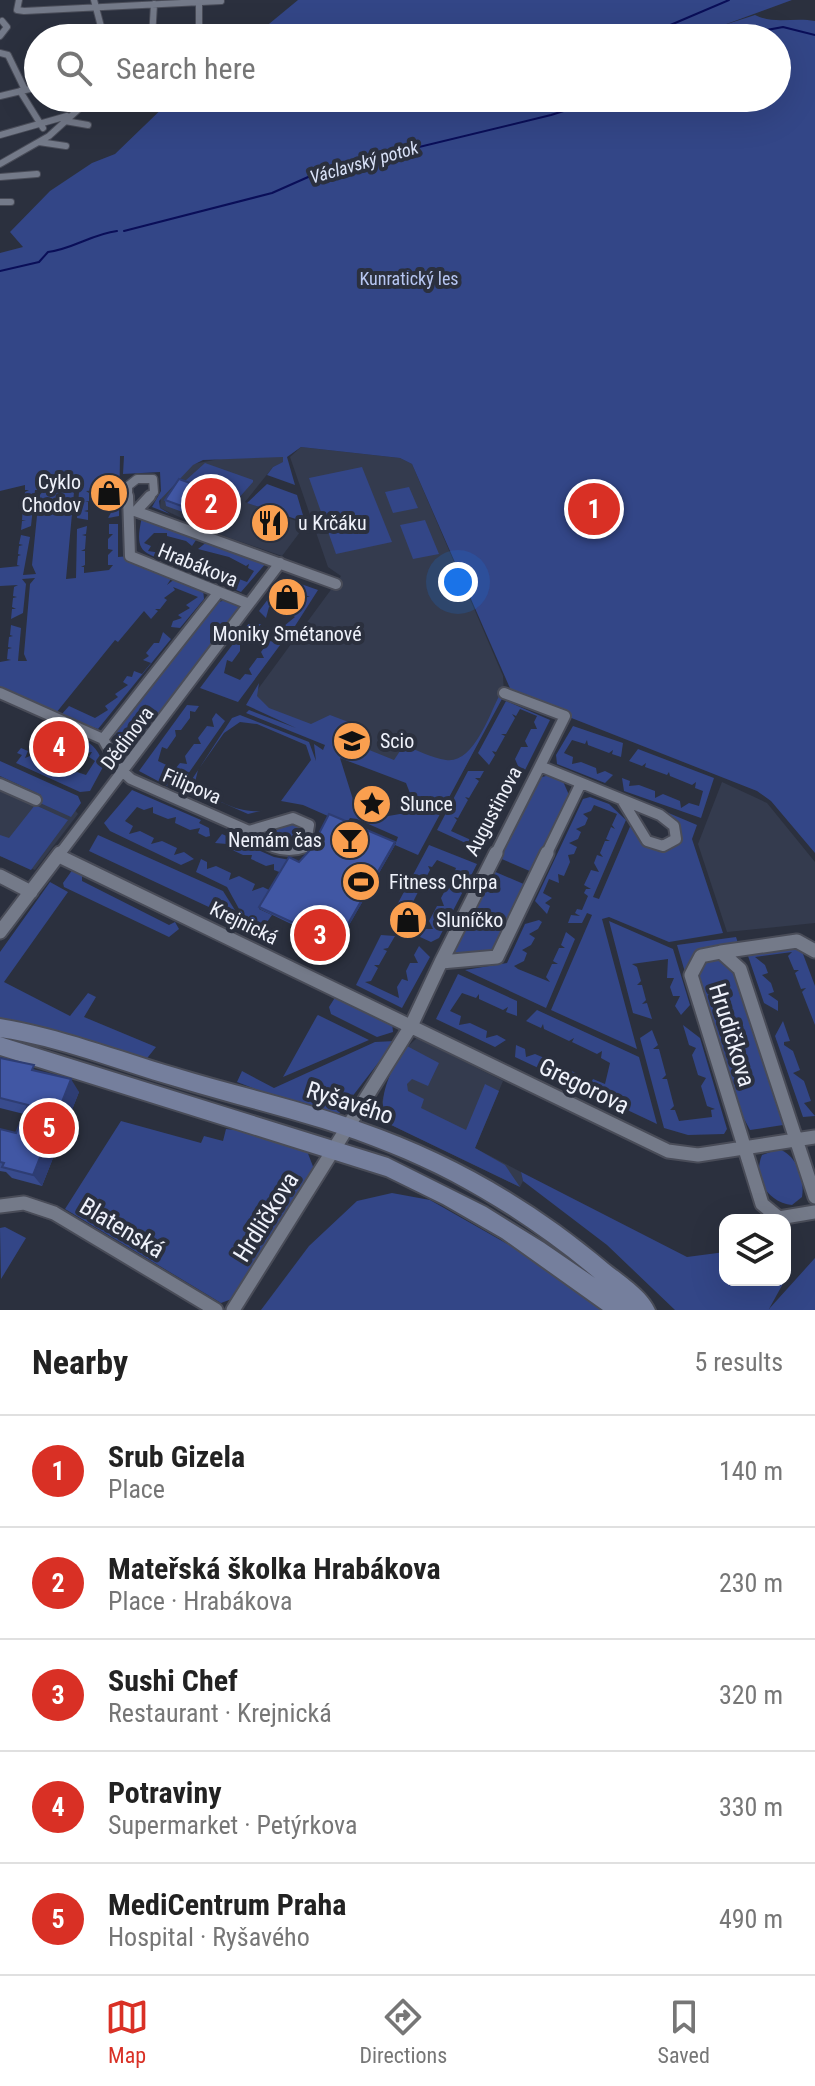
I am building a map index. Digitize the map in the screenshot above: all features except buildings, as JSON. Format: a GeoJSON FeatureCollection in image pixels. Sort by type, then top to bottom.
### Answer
{"type":"FeatureCollection","features":[{"type":"Feature","properties":{"kind":"main road","name":"Ryšavého"},"geometry":{"type":"LineString","coordinates":[[0,1028],[52,1036],[112,1059],[347,1128],[452,1170],[537,1219],[573,1245],[645,1310]]}},
{"type":"Feature","properties":{"kind":"main road"},"geometry":{"type":"LineString","coordinates":[[0,1046],[23,1056],[336,1148],[445,1192],[552,1258],[620,1310]]}},
{"type":"Feature","properties":{"kind":"street"},"geometry":{"type":"LineString","coordinates":[[19,0],[18,11],[95,4],[221,1]]}},
{"type":"Feature","properties":{"kind":"street"},"geometry":{"type":"LineString","coordinates":[[199,1],[199,24]]}},
{"type":"Feature","properties":{"kind":"street"},"geometry":{"type":"LineString","coordinates":[[95,4],[100,24]]}},
{"type":"Feature","properties":{"kind":"street"},"geometry":{"type":"LineString","coordinates":[[153,24],[154,4]]}},
{"type":"Feature","properties":{"kind":"street"},"geometry":{"type":"LineString","coordinates":[[0,36],[7,27],[2,21]]}},
{"type":"Feature","properties":{"kind":"street"},"geometry":{"type":"LineString","coordinates":[[0,53],[8,55],[23,90],[0,96]]}},
{"type":"Feature","properties":{"kind":"street"},"geometry":{"type":"LineString","coordinates":[[35,112],[49,136]]}},
{"type":"Feature","properties":{"kind":"street"},"geometry":{"type":"LineString","coordinates":[[0,135],[72,112]]}},
{"type":"Feature","properties":{"kind":"street"},"geometry":{"type":"LineString","coordinates":[[0,164],[49,136],[75,112]]}},
{"type":"Feature","properties":{"kind":"street"},"geometry":{"type":"LineString","coordinates":[[65,121],[88,125]]}},
{"type":"Feature","properties":{"kind":"street"},"geometry":{"type":"LineString","coordinates":[[39,142],[66,146]]}},
{"type":"Feature","properties":{"kind":"street"},"geometry":{"type":"LineString","coordinates":[[0,177],[37,174]]}},
{"type":"Feature","properties":{"kind":"street"},"geometry":{"type":"LineString","coordinates":[[0,202],[11,202]]}},
{"type":"Feature","properties":{"kind":"street","name":"Hrabákova"},"geometry":{"type":"LineString","coordinates":[[249,604],[130,556],[134,511],[336,584]]}},
{"type":"Feature","properties":{"kind":"street","name":"Dědinova"},"geometry":{"type":"LineString","coordinates":[[0,932],[280,563]]}},
{"type":"Feature","properties":{"kind":"street","name":"Dědinova"},"geometry":{"type":"LineString","coordinates":[[103,739],[218,593]]}},
{"type":"Feature","properties":{"kind":"street"},"geometry":{"type":"LineString","coordinates":[[0,693],[103,739],[122,773]]}},
{"type":"Feature","properties":{"kind":"street","name":"Augustinova"},"geometry":{"type":"LineString","coordinates":[[336,1148],[411,1026],[565,716],[504,693]]}},
{"type":"Feature","properties":{"kind":"street","name":"Augustinova"},"geometry":{"type":"LineString","coordinates":[[540,766],[622,800],[668,820],[674,826],[676,839],[663,846],[647,841],[622,800]]}},
{"type":"Feature","properties":{"kind":"street","name":"Filipova"},"geometry":{"type":"LineString","coordinates":[[122,773],[249,831],[258,840],[289,851],[305,847],[310,835],[309,825],[293,818],[249,831]]}},
{"type":"Feature","properties":{"kind":"street"},"geometry":{"type":"LineString","coordinates":[[441,962],[497,957],[581,783]]}},
{"type":"Feature","properties":{"kind":"street"},"geometry":{"type":"LineString","coordinates":[[0,784],[36,800]]}},
{"type":"Feature","properties":{"kind":"street","name":"Krejnická"},"geometry":{"type":"LineString","coordinates":[[59,856],[411,1026]]}},
{"type":"Feature","properties":{"kind":"street"},"geometry":{"type":"LineString","coordinates":[[0,876],[31,892]]}},
{"type":"Feature","properties":{"kind":"street","name":"Hrudičkova"},"geometry":{"type":"LineString","coordinates":[[745,1149],[691,975],[701,956],[721,952],[797,941],[815,951]]}},
{"type":"Feature","properties":{"kind":"street","name":"Hrudičkova"},"geometry":{"type":"LineString","coordinates":[[721,952],[740,969],[797,1140]]}},
{"type":"Feature","properties":{"kind":"street","name":"Gregorova"},"geometry":{"type":"LineString","coordinates":[[411,1026],[668,1151],[698,1155],[815,1137]]}},
{"type":"Feature","properties":{"kind":"street"},"geometry":{"type":"LineString","coordinates":[[797,1140],[815,1197]]}},
{"type":"Feature","properties":{"kind":"street","name":"Hrdličkova"},"geometry":{"type":"LineString","coordinates":[[233,1310],[336,1148]]}},
{"type":"Feature","properties":{"kind":"street"},"geometry":{"type":"LineString","coordinates":[[745,1149],[762,1204],[779,1218],[815,1212]]}},
{"type":"Feature","properties":{"kind":"street","name":"Blatenská"},"geometry":{"type":"LineString","coordinates":[[0,1206],[24,1203],[54,1213],[216,1310]]}},
{"type":"Feature","properties":{"kind":"shaded area"},"geometry":{"type":"Polygon","coordinates":[[[301,447],[400,458],[412,464],[503,676],[504,693],[460,777],[442,782],[247,704],[341,576],[328,567],[290,457],[301,447]]]}},
{"type":"Feature","properties":{"kind":"shaded area"},"geometry":{"type":"Polygon","coordinates":[[[236,456],[283,457],[284,462],[273,467],[245,502],[302,523],[303,528],[282,556],[207,530],[160,508],[161,497],[193,464],[236,456]]]}},
{"type":"Feature","properties":{"kind":"shaded area"},"geometry":{"type":"Polygon","coordinates":[[[0,776],[42,796],[38,801],[70,816],[75,810],[78,814],[35,870],[0,856],[0,776]]]}},
{"type":"Feature","properties":{"kind":"shaded area"},"geometry":{"type":"Polygon","coordinates":[[[722,782],[767,803],[815,862],[815,923],[727,932],[698,844],[722,782]]]}},
{"type":"Feature","properties":{"kind":"shaded area"},"geometry":{"type":"Polygon","coordinates":[[[417,1038],[503,1081],[475,1148],[521,1172],[523,1181],[520,1187],[387,1123],[382,1102],[387,1084],[402,1052],[417,1038]]]}},
{"type":"Feature","properties":{"kind":"green space","name":"Kunratický les"},"geometry":{"type":"Polygon","coordinates":[[[298,0],[792,0],[726,24],[269,24],[298,0]]]}},
{"type":"Feature","properties":{"kind":"green space","name":"Kunratický les"},"geometry":{"type":"Polygon","coordinates":[[[755,15],[770,20],[815,21],[815,853],[771,801],[757,791],[513,695],[412,464],[400,458],[301,447],[287,457],[295,485],[267,475],[273,467],[283,462],[283,457],[203,460],[193,465],[159,501],[160,508],[170,514],[152,507],[161,491],[160,472],[123,474],[124,456],[120,456],[119,516],[108,518],[113,509],[108,508],[113,500],[108,498],[113,490],[110,489],[86,491],[89,501],[85,502],[88,502],[88,510],[84,511],[88,512],[88,520],[77,518],[79,492],[83,486],[71,487],[74,492],[66,579],[76,578],[77,529],[87,526],[86,534],[82,535],[86,536],[85,549],[81,551],[85,551],[85,565],[81,567],[84,567],[84,573],[109,570],[113,565],[108,565],[108,555],[113,550],[108,549],[108,539],[113,534],[109,534],[109,524],[118,524],[118,557],[130,556],[174,574],[167,585],[176,578],[203,589],[204,599],[180,628],[171,627],[173,621],[182,618],[178,615],[190,608],[186,605],[198,597],[173,587],[175,590],[164,598],[167,600],[160,609],[155,609],[158,611],[151,619],[144,611],[118,642],[115,640],[56,713],[0,689],[0,662],[11,660],[7,659],[8,649],[12,648],[8,647],[9,637],[13,636],[10,635],[11,625],[21,628],[18,661],[27,661],[24,654],[30,584],[35,578],[22,579],[26,584],[23,613],[11,619],[12,609],[16,609],[12,607],[13,598],[17,597],[13,596],[14,587],[18,585],[0,586],[0,568],[20,566],[17,565],[18,556],[21,555],[18,554],[19,546],[23,545],[19,544],[21,535],[30,537],[23,575],[36,574],[32,565],[39,496],[44,490],[35,490],[31,526],[21,530],[22,521],[26,521],[22,520],[23,507],[27,506],[23,505],[25,492],[29,490],[25,490],[25,485],[0,491],[0,253],[23,247],[10,232],[50,191],[92,163],[115,154],[158,112],[791,112],[791,24],[727,24],[755,15]]]}},
{"type":"Feature","properties":{"kind":"green space"},"geometry":{"type":"Polygon","coordinates":[[[205,463],[253,482],[237,500],[185,481],[205,463]]]}},
{"type":"Feature","properties":{"kind":"green space"},"geometry":{"type":"Polygon","coordinates":[[[362,467],[392,542],[336,554],[309,478],[362,467]]]}},
{"type":"Feature","properties":{"kind":"green space"},"geometry":{"type":"Polygon","coordinates":[[[267,484],[297,495],[305,522],[247,503],[267,484]]]}},
{"type":"Feature","properties":{"kind":"green space"},"geometry":{"type":"Polygon","coordinates":[[[409,487],[418,508],[393,513],[385,492],[409,487]]]}},
{"type":"Feature","properties":{"kind":"green space"},"geometry":{"type":"Polygon","coordinates":[[[142,517],[196,540],[192,546],[186,541],[167,536],[167,533],[154,533],[144,543],[151,546],[148,551],[181,559],[173,563],[155,557],[140,546],[142,517]]]}},
{"type":"Feature","properties":{"kind":"green space"},"geometry":{"type":"Polygon","coordinates":[[[425,520],[439,554],[413,559],[400,525],[425,520]]]}},
{"type":"Feature","properties":{"kind":"green space"},"geometry":{"type":"Polygon","coordinates":[[[208,541],[267,562],[241,592],[187,569],[187,561],[194,564],[193,568],[200,566],[212,571],[212,575],[219,573],[232,578],[231,583],[239,579],[247,582],[254,571],[248,568],[249,564],[246,566],[229,557],[198,549],[208,541]]]}},
{"type":"Feature","properties":{"kind":"green space"},"geometry":{"type":"Polygon","coordinates":[[[284,578],[318,590],[295,626],[284,626],[295,617],[292,615],[298,607],[302,608],[299,605],[305,597],[310,597],[284,586],[285,593],[275,597],[277,603],[273,608],[269,607],[266,618],[259,611],[284,578]]]}},
{"type":"Feature","properties":{"kind":"green space"},"geometry":{"type":"Polygon","coordinates":[[[226,600],[242,608],[133,756],[118,755],[111,742],[111,734],[215,603],[226,600]]]}},
{"type":"Feature","properties":{"kind":"green space"},"geometry":{"type":"Polygon","coordinates":[[[248,624],[261,624],[257,629],[252,628],[253,635],[245,645],[240,644],[240,651],[232,662],[227,660],[224,673],[240,680],[245,674],[252,675],[249,669],[257,658],[264,658],[261,652],[269,641],[276,642],[273,636],[277,630],[286,637],[238,702],[200,688],[248,624]]]}},
{"type":"Feature","properties":{"kind":"green space"},"geometry":{"type":"Polygon","coordinates":[[[163,632],[171,639],[98,729],[61,715],[69,706],[95,718],[108,710],[105,706],[128,685],[123,682],[127,676],[132,677],[134,671],[142,674],[151,663],[143,660],[149,656],[146,653],[154,643],[159,643],[163,632]]]}},
{"type":"Feature","properties":{"kind":"green space"},"geometry":{"type":"Polygon","coordinates":[[[259,683],[257,696],[269,708],[311,724],[330,715],[351,723],[342,739],[394,760],[404,745],[435,758],[456,759],[472,747],[499,696],[503,697],[418,855],[395,845],[398,837],[357,819],[350,818],[346,824],[303,805],[281,801],[311,760],[306,745],[257,724],[240,722],[224,733],[199,768],[232,718],[240,715],[309,742],[316,761],[314,744],[323,750],[325,745],[246,713],[249,710],[296,728],[246,705],[259,683]],[[340,758],[356,809],[377,818],[417,811],[406,783],[340,758]]]}},
{"type":"Feature","properties":{"kind":"green space"},"geometry":{"type":"Polygon","coordinates":[[[506,701],[550,720],[522,776],[508,773],[511,766],[518,766],[515,759],[521,747],[528,747],[525,741],[531,729],[537,729],[534,722],[537,716],[520,709],[516,716],[512,714],[515,718],[506,734],[501,734],[505,736],[496,752],[492,751],[495,755],[489,765],[478,753],[506,701]]]}},
{"type":"Feature","properties":{"kind":"green space"},"geometry":{"type":"Polygon","coordinates":[[[187,705],[199,706],[195,712],[190,711],[190,718],[181,730],[175,730],[176,736],[167,749],[162,747],[158,761],[175,769],[180,763],[187,764],[185,756],[194,744],[201,744],[198,738],[207,726],[214,727],[212,719],[216,713],[225,721],[181,784],[173,789],[139,771],[187,705]]]}},
{"type":"Feature","properties":{"kind":"green space"},"geometry":{"type":"Polygon","coordinates":[[[52,725],[84,740],[97,750],[103,767],[90,791],[80,792],[16,763],[22,755],[17,753],[21,748],[28,751],[25,758],[35,754],[48,760],[45,766],[55,764],[69,770],[67,776],[77,772],[86,775],[95,761],[89,757],[92,752],[82,753],[69,747],[71,743],[62,744],[48,738],[50,734],[35,731],[52,725]]]}},
{"type":"Feature","properties":{"kind":"green space"},"geometry":{"type":"Polygon","coordinates":[[[573,726],[623,743],[621,757],[612,754],[613,750],[609,753],[588,745],[587,740],[585,744],[572,740],[564,753],[573,757],[572,764],[581,762],[596,768],[597,774],[605,771],[613,775],[605,783],[557,764],[556,755],[573,726]]]}},
{"type":"Feature","properties":{"kind":"green space"},"geometry":{"type":"Polygon","coordinates":[[[638,749],[714,778],[701,818],[624,791],[622,778],[630,781],[629,786],[639,785],[655,791],[655,798],[663,794],[680,801],[681,808],[689,803],[699,806],[703,791],[695,788],[696,782],[692,785],[670,776],[669,772],[667,775],[645,767],[646,763],[642,766],[629,761],[638,749]]]}},
{"type":"Feature","properties":{"kind":"green space"},"geometry":{"type":"Polygon","coordinates":[[[0,761],[78,796],[81,803],[71,817],[38,802],[41,795],[0,776],[0,761]]]}},
{"type":"Feature","properties":{"kind":"green space"},"geometry":{"type":"Polygon","coordinates":[[[198,770],[195,782],[217,800],[247,811],[265,810],[248,814],[196,791],[184,793],[198,770]]]}},
{"type":"Feature","properties":{"kind":"green space"},"geometry":{"type":"Polygon","coordinates":[[[468,771],[484,771],[480,778],[475,778],[479,781],[469,798],[465,797],[468,800],[458,818],[454,817],[457,820],[451,831],[471,840],[475,833],[482,834],[479,826],[486,812],[493,813],[489,805],[496,792],[503,792],[500,786],[503,779],[512,780],[510,785],[514,790],[483,851],[437,830],[468,771]]]}},
{"type":"Feature","properties":{"kind":"green space"},"geometry":{"type":"Polygon","coordinates":[[[549,775],[562,779],[569,795],[532,872],[497,857],[539,778],[549,775]]]}},
{"type":"Feature","properties":{"kind":"green space"},"geometry":{"type":"Polygon","coordinates":[[[132,790],[201,820],[199,823],[209,828],[210,836],[206,837],[198,833],[200,828],[190,830],[175,823],[176,817],[168,819],[153,813],[153,807],[144,810],[137,807],[125,821],[133,826],[129,834],[140,831],[154,838],[151,844],[162,841],[177,848],[174,855],[184,852],[194,859],[181,865],[110,831],[104,823],[132,790]]]}},
{"type":"Feature","properties":{"kind":"green space"},"geometry":{"type":"Polygon","coordinates":[[[590,797],[609,804],[626,820],[593,897],[599,899],[632,822],[646,843],[677,840],[652,806],[697,825],[692,839],[723,933],[669,942],[609,917],[602,919],[637,1049],[551,1010],[592,915],[587,913],[582,923],[568,923],[571,915],[580,916],[575,913],[577,909],[582,910],[588,896],[584,893],[586,889],[591,889],[584,885],[591,870],[599,872],[594,863],[597,855],[603,857],[600,853],[605,841],[610,841],[606,839],[611,827],[615,829],[612,825],[617,814],[594,805],[591,811],[583,814],[588,818],[585,825],[576,829],[581,832],[578,839],[569,843],[577,847],[574,854],[568,855],[570,862],[564,876],[558,874],[559,883],[549,879],[543,893],[552,898],[545,903],[550,906],[547,914],[535,901],[583,799],[590,797]]]}},
{"type":"Feature","properties":{"kind":"green space"},"geometry":{"type":"Polygon","coordinates":[[[35,805],[68,820],[31,870],[0,856],[0,835],[9,838],[35,805]]]}},
{"type":"Feature","properties":{"kind":"green space"},"geometry":{"type":"Polygon","coordinates":[[[291,821],[305,830],[303,839],[293,846],[276,844],[261,834],[261,830],[291,821]]]}},
{"type":"Feature","properties":{"kind":"green space"},"geometry":{"type":"Polygon","coordinates":[[[222,834],[274,857],[290,860],[282,873],[274,870],[274,864],[266,866],[251,859],[252,855],[243,855],[228,848],[227,844],[215,843],[222,834]]]}},
{"type":"Feature","properties":{"kind":"green space"},"geometry":{"type":"Polygon","coordinates":[[[98,835],[223,891],[243,923],[89,851],[98,835]]]}},
{"type":"Feature","properties":{"kind":"green space"},"geometry":{"type":"Polygon","coordinates":[[[429,845],[477,864],[439,938],[431,942],[420,937],[425,929],[433,929],[429,921],[437,906],[444,906],[441,898],[449,883],[456,883],[453,876],[456,868],[437,860],[432,867],[428,866],[430,870],[420,889],[415,890],[418,892],[408,912],[403,911],[406,915],[399,927],[390,918],[429,845]]]}},
{"type":"Feature","properties":{"kind":"green space"},"geometry":{"type":"Polygon","coordinates":[[[201,859],[207,862],[207,869],[216,866],[231,873],[229,880],[239,876],[255,884],[252,891],[263,887],[271,891],[259,909],[272,915],[260,932],[249,927],[227,887],[196,872],[201,859]]]}},
{"type":"Feature","properties":{"kind":"green space"},"geometry":{"type":"Polygon","coordinates":[[[73,869],[82,873],[82,881],[169,925],[175,922],[179,929],[169,937],[64,887],[63,883],[73,869]]]}},
{"type":"Feature","properties":{"kind":"green space"},"geometry":{"type":"Polygon","coordinates":[[[491,870],[526,885],[494,949],[486,954],[457,958],[453,948],[491,870]]]}},
{"type":"Feature","properties":{"kind":"green space"},"geometry":{"type":"Polygon","coordinates":[[[50,882],[68,892],[4,982],[70,1016],[88,993],[96,997],[84,1017],[156,1047],[144,1062],[0,1019],[0,952],[50,882]]]}},
{"type":"Feature","properties":{"kind":"green space"},"geometry":{"type":"Polygon","coordinates":[[[609,921],[673,949],[690,1005],[681,1015],[675,1006],[680,996],[673,996],[670,987],[674,978],[667,978],[668,959],[632,964],[637,967],[641,981],[637,985],[642,985],[646,1000],[642,1004],[647,1003],[652,1019],[633,1013],[609,921]]]}},
{"type":"Feature","properties":{"kind":"green space"},"geometry":{"type":"Polygon","coordinates":[[[542,922],[538,929],[529,934],[535,938],[531,945],[522,950],[527,953],[524,961],[514,966],[518,969],[550,982],[546,977],[552,964],[558,964],[553,961],[559,948],[565,948],[561,945],[566,932],[575,939],[546,1008],[465,970],[507,963],[525,924],[542,922]]]}},
{"type":"Feature","properties":{"kind":"green space"},"geometry":{"type":"Polygon","coordinates":[[[381,935],[395,936],[388,948],[383,949],[387,951],[379,965],[374,965],[378,968],[371,981],[365,982],[399,998],[397,987],[402,979],[408,981],[406,971],[410,963],[418,963],[414,955],[419,946],[430,957],[402,1008],[356,985],[381,935]]]}},
{"type":"Feature","properties":{"kind":"green space"},"geometry":{"type":"Polygon","coordinates":[[[736,937],[739,946],[710,950],[690,989],[677,945],[736,937]]]}},
{"type":"Feature","properties":{"kind":"green space"},"geometry":{"type":"Polygon","coordinates":[[[800,946],[815,986],[815,1025],[802,992],[806,988],[801,989],[795,973],[799,970],[794,970],[788,956],[792,952],[755,957],[765,965],[768,973],[762,975],[771,983],[774,992],[768,994],[778,1001],[778,1011],[764,1003],[746,950],[800,946]]]}},
{"type":"Feature","properties":{"kind":"green space"},"geometry":{"type":"Polygon","coordinates":[[[718,956],[731,963],[784,1118],[783,1125],[750,1130],[741,1113],[698,978],[701,961],[718,956]]]}},
{"type":"Feature","properties":{"kind":"green space"},"geometry":{"type":"Polygon","coordinates":[[[458,974],[517,1001],[517,1016],[506,1012],[508,1007],[503,1010],[479,999],[479,994],[476,998],[462,993],[450,1011],[461,1016],[459,1025],[470,1023],[487,1031],[486,1038],[497,1035],[506,1040],[495,1047],[436,1019],[458,974]]]}},
{"type":"Feature","properties":{"kind":"green space"},"geometry":{"type":"Polygon","coordinates":[[[336,996],[392,1022],[393,1032],[377,1037],[331,1014],[329,1007],[336,996]]]}},
{"type":"Feature","properties":{"kind":"green space"},"geometry":{"type":"Polygon","coordinates":[[[537,1010],[639,1057],[657,1124],[515,1057],[516,1045],[525,1049],[526,1057],[535,1054],[554,1062],[554,1070],[563,1067],[582,1076],[583,1085],[585,1081],[591,1083],[593,1079],[605,1084],[610,1063],[601,1058],[602,1051],[597,1054],[572,1042],[574,1038],[569,1041],[544,1029],[543,1024],[541,1028],[526,1021],[537,1010]]]}},
{"type":"Feature","properties":{"kind":"green space"},"geometry":{"type":"Polygon","coordinates":[[[317,1016],[369,1040],[283,1077],[317,1016]]]}},
{"type":"Feature","properties":{"kind":"green space"},"geometry":{"type":"Polygon","coordinates":[[[783,1021],[790,1041],[784,1042],[784,1045],[793,1051],[800,1070],[793,1073],[804,1081],[811,1101],[804,1103],[815,1116],[803,1117],[775,1036],[783,1021]]]}},
{"type":"Feature","properties":{"kind":"green space"},"geometry":{"type":"Polygon","coordinates":[[[683,1025],[700,1038],[727,1129],[724,1134],[688,1135],[664,1128],[640,1038],[652,1030],[658,1045],[653,1049],[659,1049],[666,1075],[662,1079],[667,1079],[674,1106],[670,1110],[675,1110],[679,1121],[712,1117],[711,1110],[715,1109],[707,1106],[701,1086],[706,1078],[698,1075],[692,1055],[696,1048],[689,1045],[683,1025]]]}},
{"type":"Feature","properties":{"kind":"green space"},"geometry":{"type":"Polygon","coordinates":[[[395,1041],[338,1115],[309,1109],[237,1082],[242,1071],[274,1088],[375,1042],[395,1041]]]}},
{"type":"Feature","properties":{"kind":"green space"},"geometry":{"type":"Polygon","coordinates":[[[407,1046],[439,1063],[428,1086],[412,1079],[407,1084],[408,1091],[424,1099],[421,1108],[466,1130],[485,1084],[499,1091],[475,1148],[505,1165],[520,1187],[387,1123],[384,1094],[391,1073],[407,1046]]]}},
{"type":"Feature","properties":{"kind":"green space"},"geometry":{"type":"Polygon","coordinates":[[[121,1121],[201,1143],[204,1136],[223,1141],[226,1129],[245,1131],[307,1151],[314,1169],[237,1297],[221,1303],[65,1209],[121,1121]]]}},
{"type":"Feature","properties":{"kind":"green space"},"geometry":{"type":"Polygon","coordinates":[[[779,1149],[791,1157],[801,1175],[802,1197],[792,1205],[770,1195],[759,1173],[762,1155],[779,1149]]]}},
{"type":"Feature","properties":{"kind":"green space"},"geometry":{"type":"Polygon","coordinates":[[[521,1172],[687,1257],[719,1253],[719,1286],[782,1286],[769,1309],[815,1258],[815,1310],[675,1310],[607,1245],[523,1181],[521,1172]]]}},
{"type":"Feature","properties":{"kind":"green space"},"geometry":{"type":"Polygon","coordinates":[[[392,1193],[430,1200],[548,1267],[606,1310],[261,1310],[309,1246],[357,1201],[392,1193]]]}},
{"type":"Feature","properties":{"kind":"green space"},"geometry":{"type":"Polygon","coordinates":[[[5,1227],[26,1238],[1,1279],[0,1228],[5,1227]]]}},
{"type":"Feature","properties":{"kind":"waterway"},"geometry":{"type":"LineString","coordinates":[[673,24],[729,0]]}},
{"type":"Feature","properties":{"kind":"waterway"},"geometry":{"type":"LineString","coordinates":[[791,29],[815,35]]}},
{"type":"Feature","properties":{"kind":"waterway","name":"Václavský potok"},"geometry":{"type":"LineString","coordinates":[[124,231],[272,193],[324,170],[561,112]]}},
{"type":"Feature","properties":{"kind":"waterway","name":"Václavský potok"},"geometry":{"type":"LineString","coordinates":[[0,271],[39,262],[48,252],[117,231]]}},
{"type":"Feature","properties":{"kind":"place","name":"Cyklo Chodov"},"geometry":{"type":"Point","coordinates":[109,493]}},
{"type":"Feature","properties":{"kind":"place","name":"Mateřská školka Hrabákova"},"geometry":{"type":"Point","coordinates":[211,504]}},
{"type":"Feature","properties":{"kind":"place","name":"Srub Gizela"},"geometry":{"type":"Point","coordinates":[594,509]}},
{"type":"Feature","properties":{"kind":"place","name":"u Krčáku"},"geometry":{"type":"Point","coordinates":[270,523]}},
{"type":"Feature","properties":{"kind":"place","name":"Moniky Smétanové"},"geometry":{"type":"Point","coordinates":[287,597]}},
{"type":"Feature","properties":{"kind":"place","name":"Scio"},"geometry":{"type":"Point","coordinates":[352,741]}},
{"type":"Feature","properties":{"kind":"place","name":"Potraviny"},"geometry":{"type":"Point","coordinates":[59,747]}},
{"type":"Feature","properties":{"kind":"place","name":"Slunce"},"geometry":{"type":"Point","coordinates":[372,804]}},
{"type":"Feature","properties":{"kind":"place","name":"Nemám čas"},"geometry":{"type":"Point","coordinates":[350,840]}},
{"type":"Feature","properties":{"kind":"place","name":"Fitness Chrpa"},"geometry":{"type":"Point","coordinates":[361,882]}},
{"type":"Feature","properties":{"kind":"place","name":"Sluníčko"},"geometry":{"type":"Point","coordinates":[408,920]}},
{"type":"Feature","properties":{"kind":"place","name":"Sushi Chef"},"geometry":{"type":"Point","coordinates":[320,935]}},
{"type":"Feature","properties":{"kind":"place","name":"MediCentrum Praha"},"geometry":{"type":"Point","coordinates":[49,1128]}}]}
